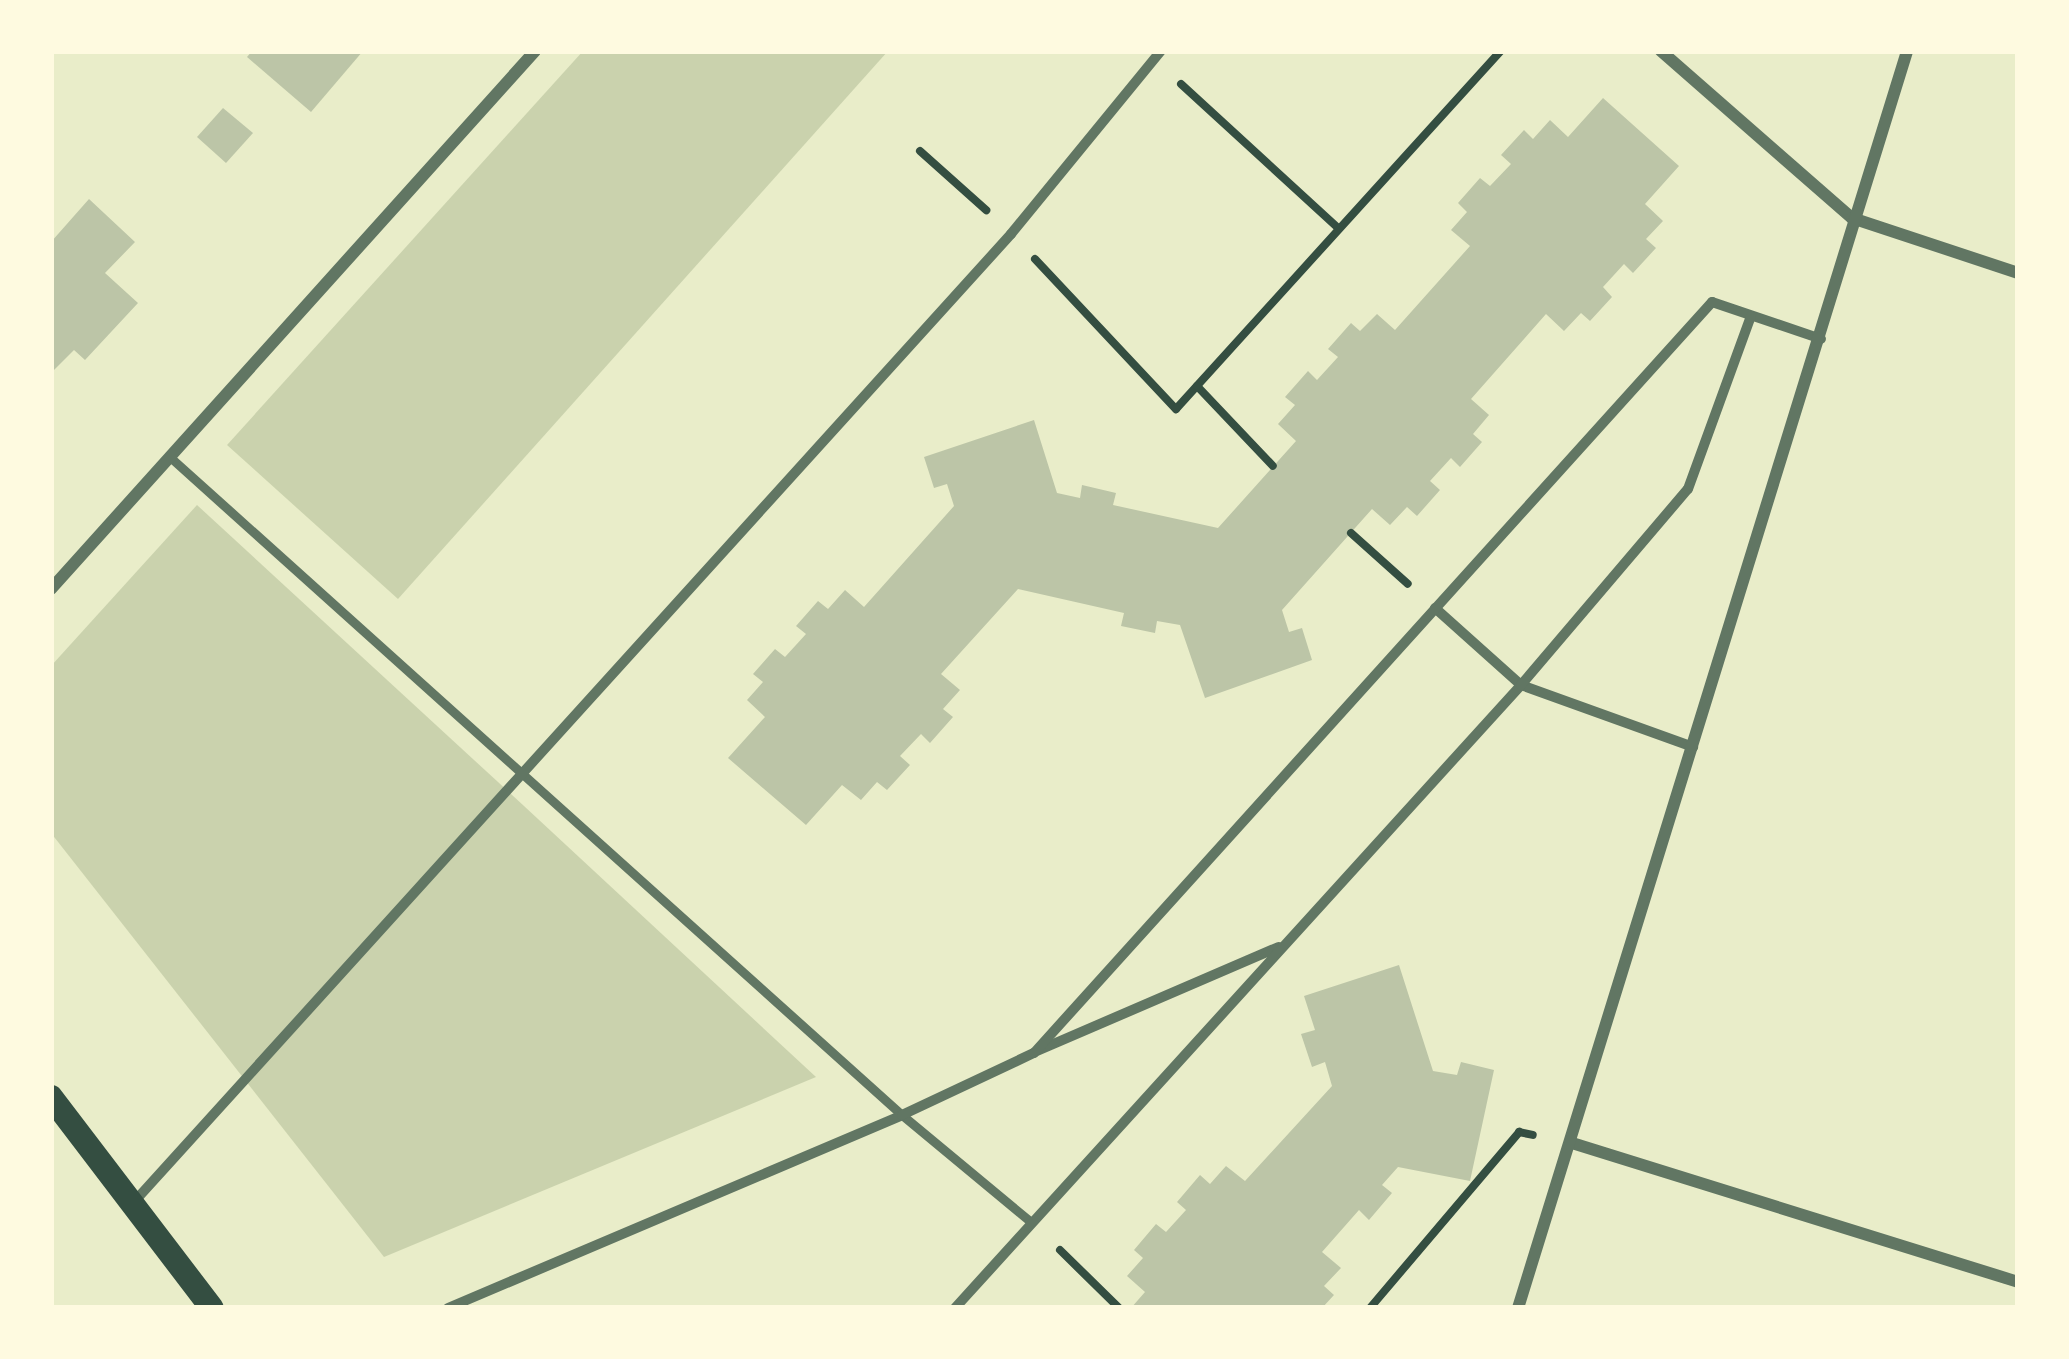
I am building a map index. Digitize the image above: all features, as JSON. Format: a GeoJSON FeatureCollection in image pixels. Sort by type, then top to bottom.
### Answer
{"type":"FeatureCollection","features":[{"type":"Feature","properties":{"kind":"main road"},"geometry":{"type":"LineString","coordinates":[[51,1097],[212,1308]]}},
{"type":"Feature","properties":{"kind":"street"},"geometry":{"type":"LineString","coordinates":[[51,589],[536,51]]}},
{"type":"Feature","properties":{"kind":"street"},"geometry":{"type":"LineString","coordinates":[[1661,51],[1852,218],[2018,273]]}},
{"type":"Feature","properties":{"kind":"street"},"geometry":{"type":"LineString","coordinates":[[1518,1308],[1907,51]]}},
{"type":"Feature","properties":{"kind":"street"},"geometry":{"type":"LineString","coordinates":[[132,1204],[1011,233],[1158,55]]}},
{"type":"Feature","properties":{"kind":"street"},"geometry":{"type":"LineString","coordinates":[[1034,1053],[1712,302],[1821,339]]}},
{"type":"Feature","properties":{"kind":"street"},"geometry":{"type":"LineString","coordinates":[[956,1308],[1521,685],[1688,489],[1751,316]]}},
{"type":"Feature","properties":{"kind":"street"},"geometry":{"type":"LineString","coordinates":[[1435,608],[1521,685],[1693,747]]}},
{"type":"Feature","properties":{"kind":"street"},"geometry":{"type":"LineString","coordinates":[[448,1308],[1283,946]]}},
{"type":"Feature","properties":{"kind":"street"},"geometry":{"type":"LineString","coordinates":[[1572,1143],[2018,1282]]}},
{"type":"Feature","properties":{"kind":"lane"},"geometry":{"type":"LineString","coordinates":[[171,458],[902,1115],[1031,1222]]}},
{"type":"Feature","properties":{"kind":"path"},"geometry":{"type":"LineString","coordinates":[[920,151],[1011,233],[1176,409],[1501,51]]}},
{"type":"Feature","properties":{"kind":"path"},"geometry":{"type":"LineString","coordinates":[[1158,55],[1339,229]]}},
{"type":"Feature","properties":{"kind":"path"},"geometry":{"type":"LineString","coordinates":[[1197,386],[1273,466]]}},
{"type":"Feature","properties":{"kind":"path"},"geometry":{"type":"LineString","coordinates":[[1351,533],[1435,608]]}},
{"type":"Feature","properties":{"kind":"path"},"geometry":{"type":"LineString","coordinates":[[1370,1308],[1520,1132],[1572,1143]]}},
{"type":"Feature","properties":{"kind":"path"},"geometry":{"type":"LineString","coordinates":[[1031,1222],[1119,1308]]}},
{"type":"Feature","properties":{"kind":"green space"},"geometry":{"type":"Polygon","coordinates":[[[583,51],[888,51],[398,599],[227,445],[583,51]]]}},
{"type":"Feature","properties":{"kind":"green space"},"geometry":{"type":"Polygon","coordinates":[[[197,505],[816,1077],[384,1257],[51,833],[51,666],[197,505]]]}},
{"type":"Feature","properties":{"kind":"building"},"geometry":{"type":"Polygon","coordinates":[[[252,51],[363,51],[311,112],[247,57],[252,51]]]}},
{"type":"Feature","properties":{"kind":"building"},"geometry":{"type":"Polygon","coordinates":[[[1603,98],[1679,166],[1645,204],[1663,221],[1646,239],[1656,248],[1633,273],[1624,264],[1603,287],[1612,297],[1590,321],[1581,313],[1564,331],[1546,314],[1471,399],[1489,415],[1473,434],[1482,442],[1460,467],[1451,458],[1430,481],[1440,490],[1417,516],[1407,507],[1390,525],[1372,509],[1282,610],[1289,632],[1302,628],[1312,660],[1205,698],[1180,625],[1157,621],[1155,633],[1121,626],[1124,613],[1018,589],[941,674],[960,690],[943,709],[953,717],[930,743],[921,734],[900,756],[910,765],[887,790],[877,782],[861,800],[842,785],[806,825],[728,758],[765,717],[747,700],[763,682],[753,674],[775,649],[785,657],[806,634],[796,626],[818,601],[828,609],[845,590],[864,607],[954,506],[947,484],[934,488],[924,457],[1034,420],[1057,493],[1080,498],[1082,485],[1116,493],[1113,505],[1218,528],[1296,441],[1278,424],[1295,405],[1285,397],[1308,371],[1317,380],[1338,357],[1328,349],[1351,323],[1360,331],[1377,314],[1395,330],[1470,246],[1451,230],[1467,212],[1458,203],[1480,178],[1490,186],[1511,164],[1501,155],[1524,130],[1533,139],[1550,120],[1568,137],[1603,98]]]}},
{"type":"Feature","properties":{"kind":"building"},"geometry":{"type":"Polygon","coordinates":[[[223,108],[253,133],[226,163],[197,137],[223,108]]]}},
{"type":"Feature","properties":{"kind":"building"},"geometry":{"type":"Polygon","coordinates":[[[89,199],[135,242],[105,273],[138,303],[85,360],[74,350],[51,373],[51,242],[89,199]]]}},
{"type":"Feature","properties":{"kind":"building"},"geometry":{"type":"Polygon","coordinates":[[[1399,965],[1433,1071],[1457,1075],[1461,1062],[1494,1070],[1470,1181],[1398,1167],[1382,1185],[1392,1193],[1369,1220],[1359,1210],[1322,1252],[1341,1268],[1324,1286],[1334,1295],[1322,1308],[1131,1308],[1145,1292],[1127,1276],[1143,1258],[1134,1250],[1156,1224],[1166,1232],[1186,1210],[1177,1202],[1200,1175],[1210,1184],[1226,1166],[1245,1181],[1332,1086],[1325,1062],[1312,1067],[1301,1034],[1315,1030],[1304,996],[1399,965]]]}}]}
